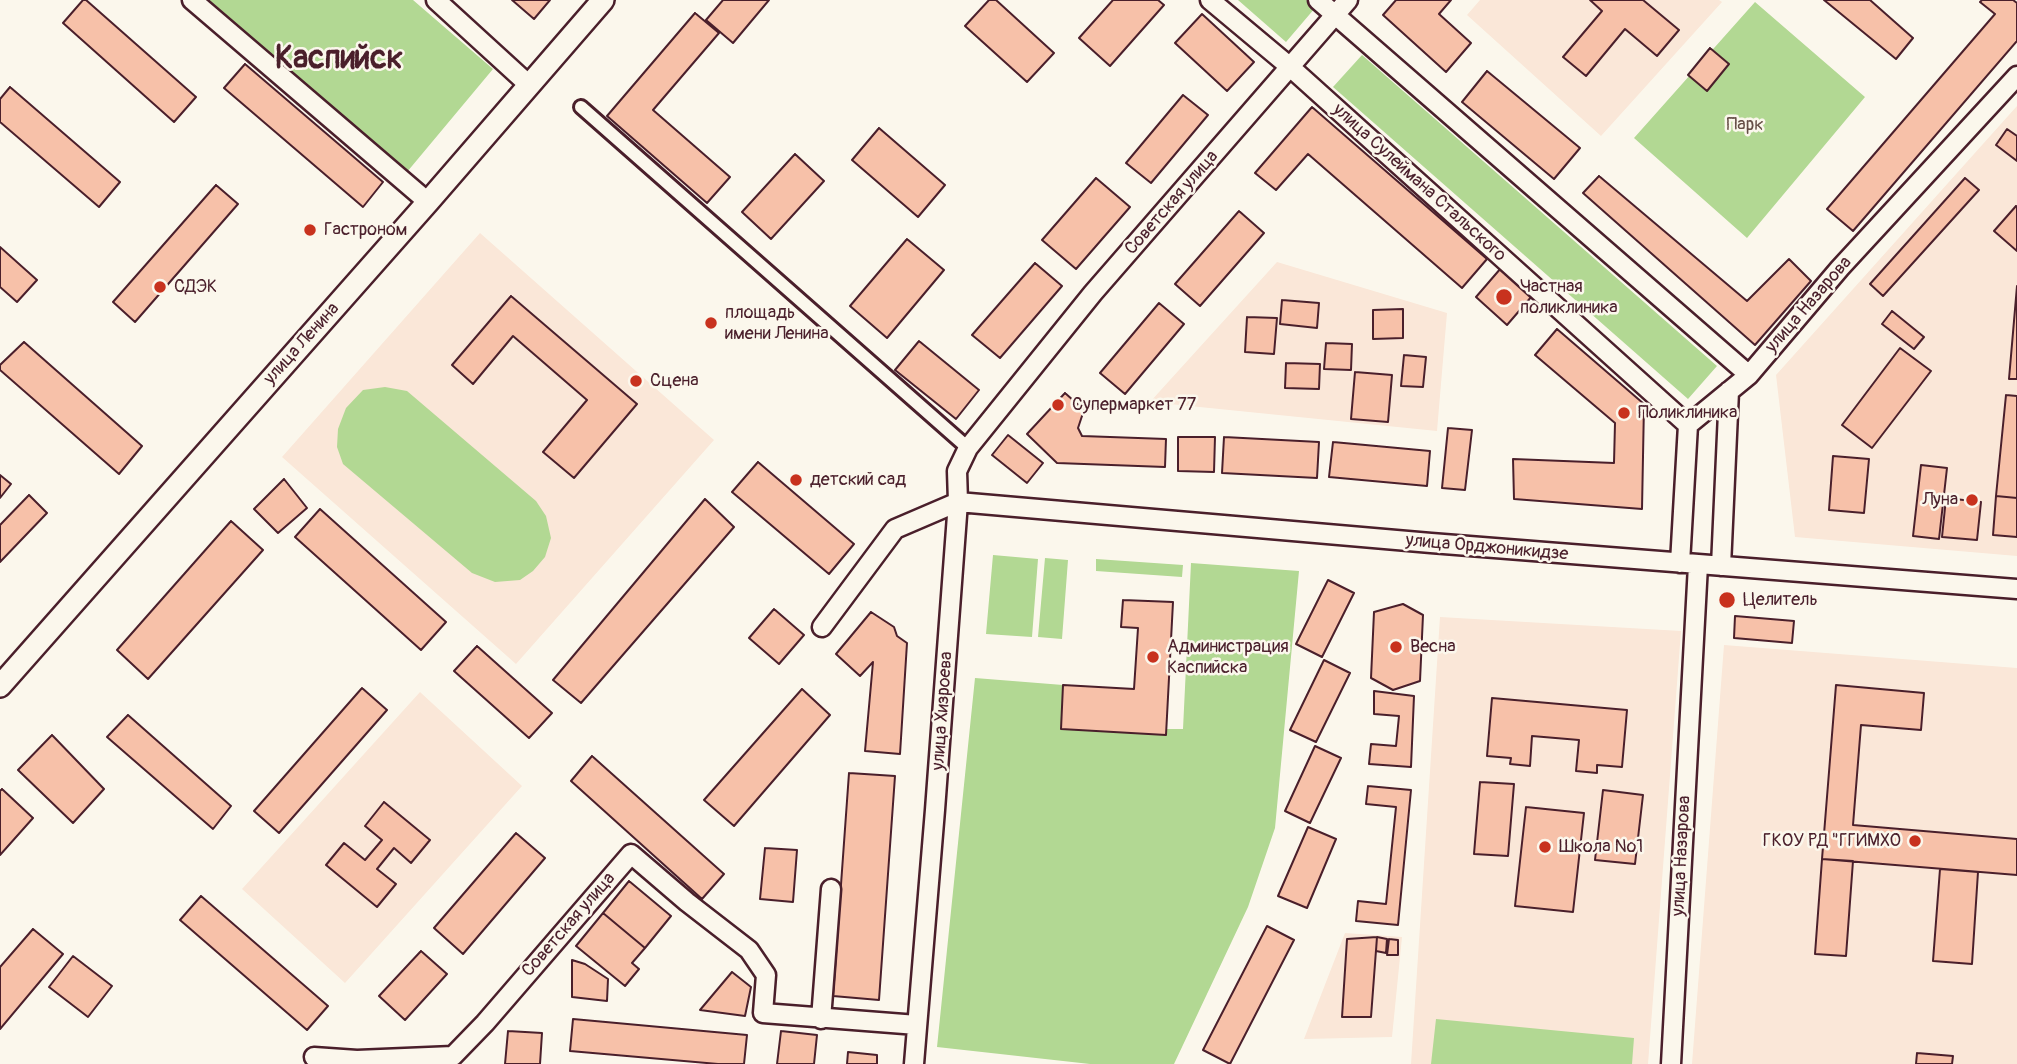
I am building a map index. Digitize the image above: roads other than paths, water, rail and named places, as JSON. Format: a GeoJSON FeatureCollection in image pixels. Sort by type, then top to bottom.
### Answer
{"type":"FeatureCollection","features":[{"type":"Feature","properties":{"kind":"street"},"geometry":{"type":"LineString","coordinates":[[192,0],[429,202]]}},
{"type":"Feature","properties":{"kind":"street"},"geometry":{"type":"LineString","coordinates":[[436,0],[529,85]]}},
{"type":"Feature","properties":{"kind":"street","name":"улица Ленина"},"geometry":{"type":"LineString","coordinates":[[0,686],[429,202],[603,0]]}},
{"type":"Feature","properties":{"kind":"street","name":"улица Сулеймана Стальского"},"geometry":{"type":"LineString","coordinates":[[1210,0],[1289,66],[1688,425]]}},
{"type":"Feature","properties":{"kind":"street"},"geometry":{"type":"LineString","coordinates":[[1318,0],[1748,375]]}},
{"type":"Feature","properties":{"kind":"street","name":"Советская улица"},"geometry":{"type":"LineString","coordinates":[[999,410],[1093,293],[1348,0]]}},
{"type":"Feature","properties":{"kind":"street","name":"улица Назарова"},"geometry":{"type":"LineString","coordinates":[[1688,425],[1748,375],[1840,268],[2017,76]]}},
{"type":"Feature","properties":{"kind":"street"},"geometry":{"type":"LineString","coordinates":[[581,107],[968,448]]}},
{"type":"Feature","properties":{"kind":"street"},"geometry":{"type":"LineString","coordinates":[[1721,566],[1729,391]]}},
{"type":"Feature","properties":{"kind":"street","name":"улица Хизроева"},"geometry":{"type":"LineString","coordinates":[[914,1064],[936,810],[958,502],[957,471],[968,448],[999,410]]}},
{"type":"Feature","properties":{"kind":"street"},"geometry":{"type":"LineString","coordinates":[[1679,563],[1688,425]]}},
{"type":"Feature","properties":{"kind":"street"},"geometry":{"type":"LineString","coordinates":[[822,627],[895,529],[958,502]]}},
{"type":"Feature","properties":{"kind":"street","name":"улица Орджоникидзе"},"geometry":{"type":"LineString","coordinates":[[958,502],[1698,565],[2017,589]]}},
{"type":"Feature","properties":{"kind":"street","name":"улица Назарова"},"geometry":{"type":"LineString","coordinates":[[1671,1064],[1698,565]]}},
{"type":"Feature","properties":{"kind":"street","name":"Советская улица"},"geometry":{"type":"LineString","coordinates":[[314,1057],[357,1060],[453,1056],[485,1023],[631,854],[749,950],[766,975],[763,1013],[821,1019]]}},
{"type":"Feature","properties":{"kind":"street"},"geometry":{"type":"LineString","coordinates":[[831,889],[821,1019],[917,1025]]}},
{"type":"Feature","properties":{"kind":"place","name":"Гастроном"},"geometry":{"type":"Point","coordinates":[310,230]}},
{"type":"Feature","properties":{"kind":"place","name":"СДЭК"},"geometry":{"type":"Point","coordinates":[160,287]}},
{"type":"Feature","properties":{"kind":"place","name":"Частная поликлиника"},"geometry":{"type":"Point","coordinates":[1504,297]}},
{"type":"Feature","properties":{"kind":"place","name":"площадь имени Ленина"},"geometry":{"type":"Point","coordinates":[711,323]}},
{"type":"Feature","properties":{"kind":"place","name":"Сцена"},"geometry":{"type":"Point","coordinates":[636,381]}},
{"type":"Feature","properties":{"kind":"place","name":"Супермаркет 77"},"geometry":{"type":"Point","coordinates":[1058,405]}},
{"type":"Feature","properties":{"kind":"place","name":"Поликлиника"},"geometry":{"type":"Point","coordinates":[1624,413]}},
{"type":"Feature","properties":{"kind":"place","name":"детский сад"},"geometry":{"type":"Point","coordinates":[796,480]}},
{"type":"Feature","properties":{"kind":"place","name":"Луна"},"geometry":{"type":"Point","coordinates":[1972,500]}},
{"type":"Feature","properties":{"kind":"place","name":"Целитель"},"geometry":{"type":"Point","coordinates":[1727,600]}},
{"type":"Feature","properties":{"kind":"place","name":"Весна"},"geometry":{"type":"Point","coordinates":[1396,647]}},
{"type":"Feature","properties":{"kind":"place","name":"Администрация Каспийска"},"geometry":{"type":"Point","coordinates":[1153,657]}},
{"type":"Feature","properties":{"kind":"place","name":"ГКОУ РД \"ГГИМХО"},"geometry":{"type":"Point","coordinates":[1915,841]}},
{"type":"Feature","properties":{"kind":"place","name":"Школа №1"},"geometry":{"type":"Point","coordinates":[1545,847]}},
{"type":"Feature","properties":{"kind":"district","name":"Каспийск"},"geometry":{"type":"Point","coordinates":[339,60]}},
{"type":"Feature","properties":{"kind":"park label","name":"Парк"},"geometry":{"type":"Point","coordinates":[1745,125]}}]}
